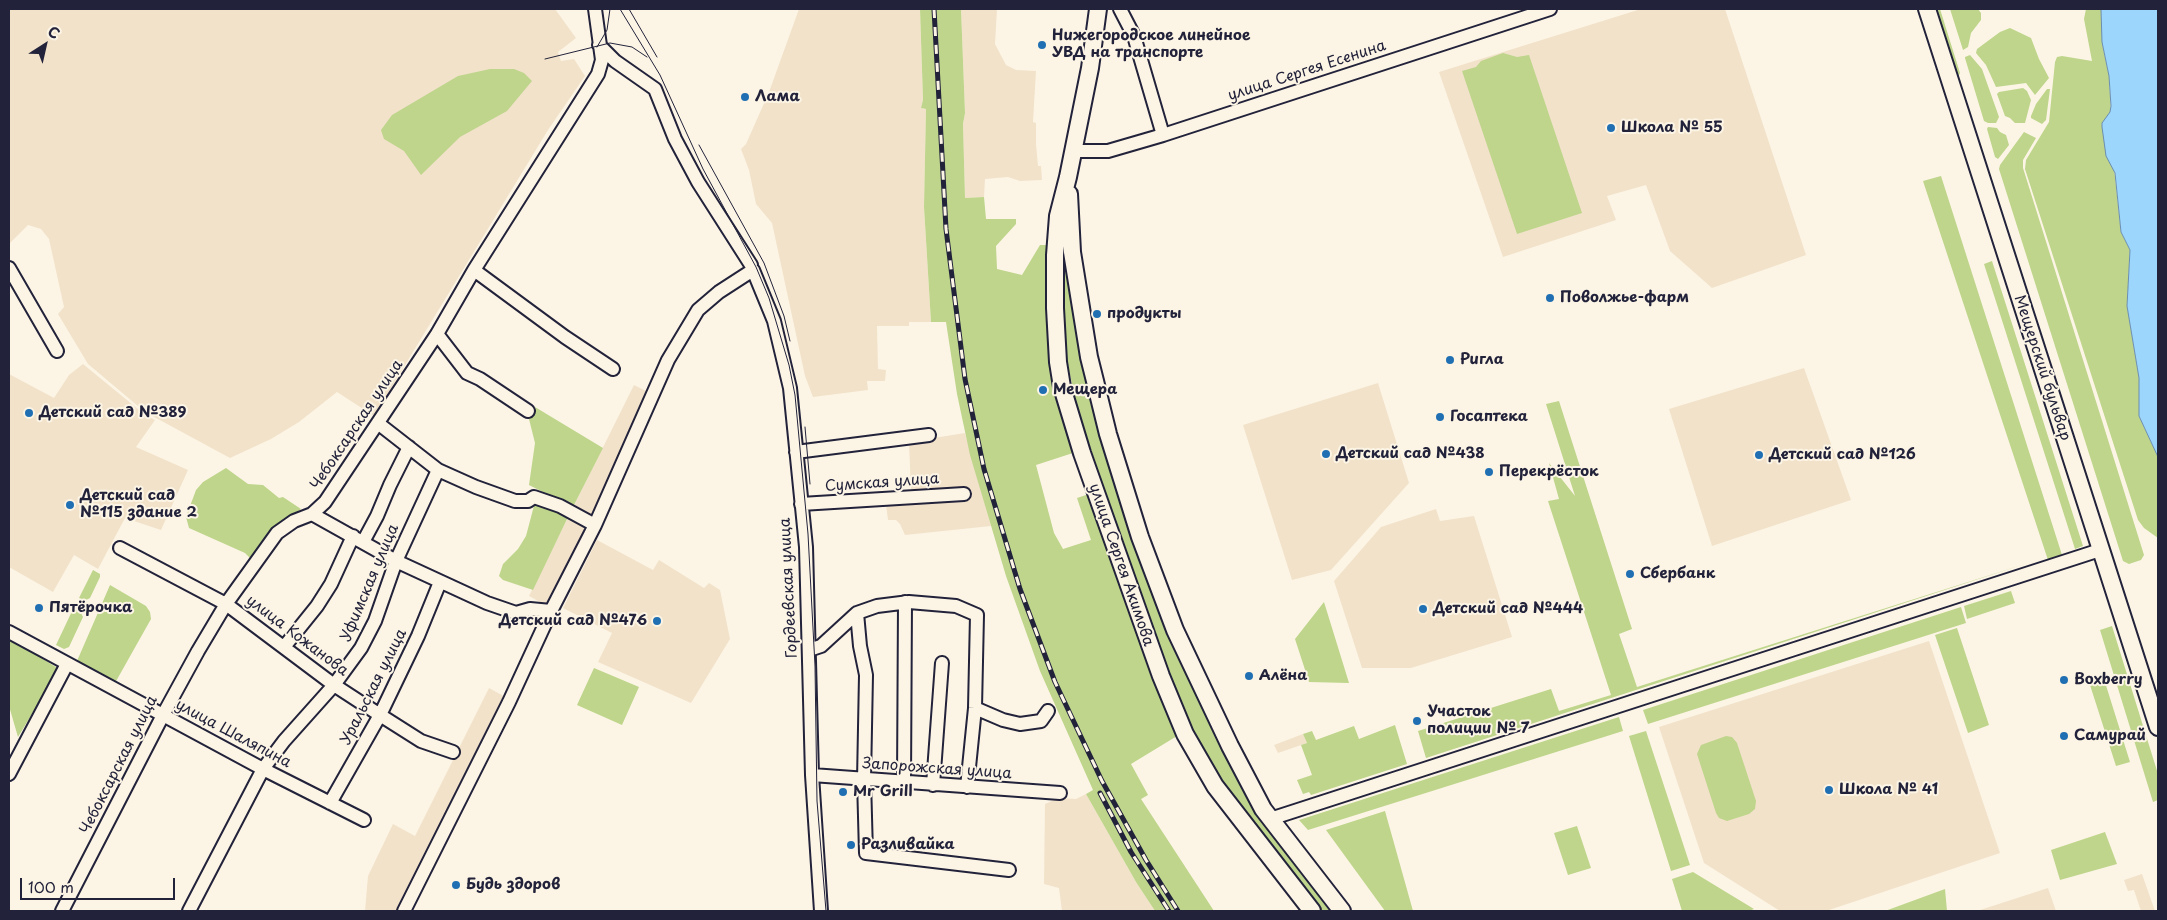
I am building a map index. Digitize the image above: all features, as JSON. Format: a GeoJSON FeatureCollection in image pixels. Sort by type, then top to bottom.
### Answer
{"type":"FeatureCollection","features":[{"type":"Feature","properties":{"kind":"main road","name":"улица Сергея Акимова"},"geometry":{"type":"LineString","coordinates":[[1098,9],[1090,68],[1068,177],[1058,216],[1055,251],[1055,308],[1058,362],[1062,387],[1082,453],[1161,676],[1185,734],[1215,786],[1312,911]]}},
{"type":"Feature","properties":{"kind":"main road","name":"Мещерский бульвар"},"geometry":{"type":"LineString","coordinates":[[1927,9],[2158,727]]}},
{"type":"Feature","properties":{"kind":"main road","name":"улица Сергея Акимова"},"geometry":{"type":"LineString","coordinates":[[1068,177],[1072,252],[1089,357],[1108,434],[1140,537],[1175,630],[1230,746],[1270,819],[1342,911]]}},
{"type":"Feature","properties":{"kind":"main road"},"geometry":{"type":"LineString","coordinates":[[1055,251],[1060,247],[1068,248],[1072,252]]}},
{"type":"Feature","properties":{"kind":"street","name":"Чебоксарская улица"},"geometry":{"type":"LineString","coordinates":[[62,911],[163,715],[226,604],[277,533],[294,521],[312,514],[325,502],[379,424],[437,334],[474,270],[598,74],[602,60],[595,9]]}},
{"type":"Feature","properties":{"kind":"street"},"geometry":{"type":"LineString","coordinates":[[1120,9],[1134,36],[1163,135]]}},
{"type":"Feature","properties":{"kind":"street","name":"улица Сергея Есенина"},"geometry":{"type":"LineString","coordinates":[[1073,152],[1108,151],[1163,135],[1550,9]]}},
{"type":"Feature","properties":{"kind":"street","name":"Гордеевская улица"},"geometry":{"type":"LineString","coordinates":[[599,45],[615,61],[655,89],[674,139],[698,182],[752,268],[774,321],[790,388],[806,547],[812,775],[821,911]]}},
{"type":"Feature","properties":{"kind":"street"},"geometry":{"type":"LineString","coordinates":[[9,268],[57,351]]}},
{"type":"Feature","properties":{"kind":"street"},"geometry":{"type":"LineString","coordinates":[[404,911],[509,702],[550,611],[595,525],[676,344],[698,310],[752,268]]}},
{"type":"Feature","properties":{"kind":"street"},"geometry":{"type":"LineString","coordinates":[[474,270],[565,337],[614,369]]}},
{"type":"Feature","properties":{"kind":"street"},"geometry":{"type":"LineString","coordinates":[[437,334],[467,373],[480,379],[528,411]]}},
{"type":"Feature","properties":{"kind":"street"},"geometry":{"type":"LineString","coordinates":[[379,424],[438,470],[476,487],[515,501],[528,501],[534,497],[560,506],[595,525]]}},
{"type":"Feature","properties":{"kind":"street"},"geometry":{"type":"LineString","coordinates":[[796,452],[929,435]]}},
{"type":"Feature","properties":{"kind":"street"},"geometry":{"type":"LineString","coordinates":[[284,647],[317,606],[331,584],[408,448]]}},
{"type":"Feature","properties":{"kind":"street","name":"Уфимская улица"},"geometry":{"type":"LineString","coordinates":[[189,911],[263,769],[284,741],[334,685],[361,648],[375,621],[396,562],[438,470]]}},
{"type":"Feature","properties":{"kind":"street","name":"Сумская улица"},"geometry":{"type":"LineString","coordinates":[[801,504],[964,494]]}},
{"type":"Feature","properties":{"kind":"street"},"geometry":{"type":"LineString","coordinates":[[312,514],[396,562],[487,603],[516,613],[530,608],[550,611]]}},
{"type":"Feature","properties":{"kind":"street","name":"улица Кожанова"},"geometry":{"type":"LineString","coordinates":[[120,548],[226,604],[334,685],[380,716],[422,741],[453,752]]}},
{"type":"Feature","properties":{"kind":"street"},"geometry":{"type":"LineString","coordinates":[[1270,819],[2100,550]]}},
{"type":"Feature","properties":{"kind":"street","name":"Уральская улица"},"geometry":{"type":"LineString","coordinates":[[330,803],[380,716],[418,636],[440,582]]}},
{"type":"Feature","properties":{"kind":"street"},"geometry":{"type":"LineString","coordinates":[[809,650],[821,646],[856,613],[877,606],[906,602],[956,606],[977,615],[975,708],[967,788]]}},
{"type":"Feature","properties":{"kind":"street"},"geometry":{"type":"LineString","coordinates":[[904,783],[906,602]]}},
{"type":"Feature","properties":{"kind":"street"},"geometry":{"type":"LineString","coordinates":[[856,613],[866,675],[864,780],[866,853],[1009,870]]}},
{"type":"Feature","properties":{"kind":"street","name":"улица Шаляпина"},"geometry":{"type":"LineString","coordinates":[[9,632],[263,769],[364,820]]}},
{"type":"Feature","properties":{"kind":"street"},"geometry":{"type":"LineString","coordinates":[[933,785],[942,663]]}},
{"type":"Feature","properties":{"kind":"street"},"geometry":{"type":"LineString","coordinates":[[9,774],[67,664]]}},
{"type":"Feature","properties":{"kind":"street"},"geometry":{"type":"LineString","coordinates":[[975,708],[1003,720],[1020,724],[1041,721],[1048,711]]}},
{"type":"Feature","properties":{"kind":"street","name":"Запорожская улица"},"geometry":{"type":"LineString","coordinates":[[812,775],[967,788],[1060,793]]}},
{"type":"Feature","properties":{"kind":"shaded area"},"geometry":{"type":"Polygon","coordinates":[[[9,9],[555,9],[576,38],[558,52],[561,61],[574,59],[585,76],[548,130],[374,416],[337,392],[299,422],[271,439],[230,458],[145,412],[88,364],[58,314],[64,307],[49,239],[41,229],[28,225],[9,244],[9,9]]]}},
{"type":"Feature","properties":{"kind":"shaded area"},"geometry":{"type":"Polygon","coordinates":[[[799,9],[920,9],[923,100],[921,108],[926,109],[924,207],[931,322],[909,322],[909,326],[877,326],[878,369],[886,370],[885,381],[867,381],[868,390],[813,397],[805,376],[772,223],[756,204],[749,170],[741,149],[746,144],[769,92],[799,9]]]}},
{"type":"Feature","properties":{"kind":"shaded area"},"geometry":{"type":"Polygon","coordinates":[[[961,9],[997,9],[995,44],[1006,65],[1016,70],[1036,71],[1033,122],[1036,123],[1038,166],[1041,166],[1042,180],[1020,181],[1008,177],[985,179],[984,197],[965,198],[963,124],[965,113],[961,9]]]}},
{"type":"Feature","properties":{"kind":"shaded area","name":"Школа № 55"},"geometry":{"type":"Polygon","coordinates":[[[1641,9],[1725,9],[1806,255],[1712,288],[1670,251],[1646,185],[1607,196],[1616,220],[1503,257],[1439,72],[1641,9]]]}},
{"type":"Feature","properties":{"kind":"shaded area"},"geometry":{"type":"Polygon","coordinates":[[[83,364],[144,414],[155,420],[136,447],[188,470],[161,530],[125,518],[98,569],[74,555],[53,592],[9,567],[9,374],[54,398],[69,375],[83,364]]]}},
{"type":"Feature","properties":{"kind":"shaded area","name":"Детский сад №126"},"geometry":{"type":"Polygon","coordinates":[[[1804,368],[1851,500],[1712,546],[1669,409],[1804,368]]]}},
{"type":"Feature","properties":{"kind":"shaded area","name":"Детский сад №438"},"geometry":{"type":"Polygon","coordinates":[[[1378,383],[1409,483],[1331,570],[1292,580],[1243,425],[1378,383]]]}},
{"type":"Feature","properties":{"kind":"shaded area"},"geometry":{"type":"Polygon","coordinates":[[[634,385],[648,392],[587,534],[549,607],[529,596],[634,385]]]}},
{"type":"Feature","properties":{"kind":"shaded area"},"geometry":{"type":"Polygon","coordinates":[[[965,433],[991,526],[905,535],[896,520],[888,520],[886,504],[911,491],[909,442],[965,433]]]}},
{"type":"Feature","properties":{"kind":"shaded area","name":"Детский сад №444"},"geometry":{"type":"Polygon","coordinates":[[[1436,509],[1440,521],[1474,516],[1512,637],[1411,668],[1362,668],[1334,581],[1381,527],[1436,509]]]}},
{"type":"Feature","properties":{"kind":"shaded area","name":"Детский сад №476"},"geometry":{"type":"Polygon","coordinates":[[[597,540],[653,570],[659,560],[704,588],[709,583],[720,590],[730,639],[691,703],[598,662],[612,633],[563,608],[597,540]]]}},
{"type":"Feature","properties":{"kind":"shaded area","name":"Школа № 41"},"geometry":{"type":"Polygon","coordinates":[[[1929,641],[2000,853],[1826,911],[1780,911],[1704,863],[1659,727],[1929,641]]]}},
{"type":"Feature","properties":{"kind":"shaded area"},"geometry":{"type":"Polygon","coordinates":[[[489,688],[507,698],[399,911],[365,911],[368,876],[393,824],[415,836],[489,688]]]}},
{"type":"Feature","properties":{"kind":"shaded area"},"geometry":{"type":"Polygon","coordinates":[[[1303,734],[1307,743],[1278,753],[1274,745],[1303,734]]]}},
{"type":"Feature","properties":{"kind":"shaded area"},"geometry":{"type":"Polygon","coordinates":[[[1086,794],[1136,882],[1155,911],[1062,911],[1059,888],[1044,884],[1045,804],[1059,798],[1076,799],[1086,794]]]}},
{"type":"Feature","properties":{"kind":"shaded area"},"geometry":{"type":"Polygon","coordinates":[[[2142,874],[2155,911],[2141,911],[2134,890],[2128,891],[2124,880],[2142,874]]]}},
{"type":"Feature","properties":{"kind":"shaded area"},"geometry":{"type":"Polygon","coordinates":[[[2048,888],[2056,911],[1977,911],[2048,888]]]}},
{"type":"Feature","properties":{"kind":"green space"},"geometry":{"type":"Polygon","coordinates":[[[920,9],[961,9],[965,113],[963,124],[965,198],[984,197],[986,219],[1016,219],[1016,224],[996,246],[997,269],[1022,275],[1040,245],[1049,245],[1076,452],[1036,465],[1054,533],[1063,549],[1091,540],[1077,498],[1089,494],[1177,736],[1131,764],[1148,795],[1141,799],[1214,911],[1155,911],[1136,882],[1086,794],[1093,790],[1040,671],[1006,576],[970,455],[957,394],[946,322],[931,322],[924,207],[926,109],[921,108],[923,100],[920,9]]]}},
{"type":"Feature","properties":{"kind":"green space"},"geometry":{"type":"Polygon","coordinates":[[[1934,9],[1940,9],[1960,73],[1956,81],[1934,9]]]}},
{"type":"Feature","properties":{"kind":"green space"},"geometry":{"type":"Polygon","coordinates":[[[1950,9],[1978,9],[1981,13],[1981,20],[1971,33],[1968,47],[1963,50],[1950,9]]]}},
{"type":"Feature","properties":{"kind":"green space"},"geometry":{"type":"Polygon","coordinates":[[[2086,9],[2101,9],[2103,48],[2109,76],[2114,168],[2121,232],[2130,250],[2127,306],[2139,378],[2139,416],[2158,457],[2158,538],[2144,528],[2138,520],[2025,169],[2026,160],[2049,122],[2057,57],[2062,56],[2092,61],[2084,19],[2086,9]]]}},
{"type":"Feature","properties":{"kind":"green space"},"geometry":{"type":"Polygon","coordinates":[[[2010,28],[2031,38],[2049,78],[2035,95],[2026,83],[1996,87],[1986,65],[1976,53],[1977,49],[2000,32],[2010,28]]]}},
{"type":"Feature","properties":{"kind":"green space"},"geometry":{"type":"Polygon","coordinates":[[[1503,53],[1517,57],[1529,55],[1582,213],[1517,234],[1462,71],[1476,67],[1481,61],[1503,53]]]}},
{"type":"Feature","properties":{"kind":"green space"},"geometry":{"type":"Polygon","coordinates":[[[1970,55],[1982,69],[1999,117],[1996,123],[1984,121],[1965,58],[1970,55]]]}},
{"type":"Feature","properties":{"kind":"green space"},"geometry":{"type":"Polygon","coordinates":[[[490,69],[514,69],[524,73],[532,81],[507,111],[460,137],[421,175],[404,151],[384,139],[381,130],[392,115],[458,76],[490,69]]]}},
{"type":"Feature","properties":{"kind":"green space"},"geometry":{"type":"Polygon","coordinates":[[[2023,88],[2027,91],[2031,100],[2025,123],[2015,123],[2005,116],[1997,94],[2023,88]]]}},
{"type":"Feature","properties":{"kind":"green space"},"geometry":{"type":"Polygon","coordinates":[[[2047,89],[2050,89],[2046,120],[2042,124],[2031,118],[2031,116],[2036,104],[2047,89]]]}},
{"type":"Feature","properties":{"kind":"green space"},"geometry":{"type":"Polygon","coordinates":[[[1988,127],[1997,128],[2006,135],[2009,145],[1998,159],[1995,157],[1988,127]]]}},
{"type":"Feature","properties":{"kind":"green space"},"geometry":{"type":"Polygon","coordinates":[[[2024,132],[2036,138],[2023,160],[2023,168],[2144,555],[2141,560],[2129,564],[2123,561],[1999,169],[2024,132]]]}},
{"type":"Feature","properties":{"kind":"green space"},"geometry":{"type":"Polygon","coordinates":[[[1941,176],[2062,555],[2048,560],[1923,181],[1941,176]]]}},
{"type":"Feature","properties":{"kind":"green space"},"geometry":{"type":"Polygon","coordinates":[[[1059,254],[1069,254],[1081,343],[1191,679],[1335,911],[1319,911],[1247,820],[1194,739],[1167,680],[1086,449],[1066,356],[1059,254]]]}},
{"type":"Feature","properties":{"kind":"green space"},"geometry":{"type":"Polygon","coordinates":[[[1992,261],[2083,546],[2075,549],[1984,264],[1992,261]]]}},
{"type":"Feature","properties":{"kind":"green space"},"geometry":{"type":"Polygon","coordinates":[[[1559,401],[1632,629],[1619,634],[1637,687],[2028,563],[1426,758],[1418,731],[1551,689],[1559,711],[1611,695],[1548,501],[1559,499],[1549,463],[1575,496],[1546,404],[1559,401]]]}},
{"type":"Feature","properties":{"kind":"green space"},"geometry":{"type":"Polygon","coordinates":[[[535,407],[603,448],[573,507],[529,485],[535,443],[529,419],[535,407]]]}},
{"type":"Feature","properties":{"kind":"green space"},"geometry":{"type":"Polygon","coordinates":[[[226,468],[248,484],[263,485],[279,498],[283,497],[301,509],[269,533],[251,559],[245,553],[189,528],[186,517],[196,490],[203,482],[226,468]]]}},
{"type":"Feature","properties":{"kind":"green space"},"geometry":{"type":"Polygon","coordinates":[[[535,502],[569,515],[533,590],[503,580],[499,576],[503,564],[518,549],[526,536],[535,502]]]}},
{"type":"Feature","properties":{"kind":"green space"},"geometry":{"type":"Polygon","coordinates":[[[93,570],[100,574],[100,577],[90,598],[84,601],[79,598],[93,570]]]}},
{"type":"Feature","properties":{"kind":"green space"},"geometry":{"type":"Polygon","coordinates":[[[110,585],[146,606],[150,612],[151,619],[115,683],[77,661],[110,585]]]}},
{"type":"Feature","properties":{"kind":"green space"},"geometry":{"type":"Polygon","coordinates":[[[2011,591],[2015,603],[1967,619],[1964,606],[2011,591]]]}},
{"type":"Feature","properties":{"kind":"green space"},"geometry":{"type":"Polygon","coordinates":[[[1324,602],[1349,683],[1309,682],[1295,639],[1324,602]]]}},
{"type":"Feature","properties":{"kind":"green space"},"geometry":{"type":"Polygon","coordinates":[[[74,607],[80,611],[83,617],[69,647],[64,649],[56,645],[74,607]]]}},
{"type":"Feature","properties":{"kind":"green space"},"geometry":{"type":"Polygon","coordinates":[[[1961,607],[1966,623],[1648,724],[1643,710],[1961,607]]]}},
{"type":"Feature","properties":{"kind":"green space"},"geometry":{"type":"Polygon","coordinates":[[[2112,626],[2158,774],[2158,800],[2153,802],[2100,630],[2112,626]]]}},
{"type":"Feature","properties":{"kind":"green space"},"geometry":{"type":"Polygon","coordinates":[[[1957,628],[1989,725],[1968,733],[1935,635],[1957,628]]]}},
{"type":"Feature","properties":{"kind":"green space"},"geometry":{"type":"Polygon","coordinates":[[[9,638],[59,669],[18,737],[9,706],[9,638]]]}},
{"type":"Feature","properties":{"kind":"green space"},"geometry":{"type":"Polygon","coordinates":[[[594,668],[639,687],[622,725],[577,705],[594,668]]]}},
{"type":"Feature","properties":{"kind":"green space"},"geometry":{"type":"Polygon","coordinates":[[[2104,679],[2130,762],[2116,766],[2090,685],[2104,679]]]}},
{"type":"Feature","properties":{"kind":"green space"},"geometry":{"type":"Polygon","coordinates":[[[1619,717],[1623,731],[1308,830],[1299,820],[1619,717]]]}},
{"type":"Feature","properties":{"kind":"green space"},"geometry":{"type":"Polygon","coordinates":[[[1395,725],[1407,764],[1311,795],[1309,792],[1303,794],[1297,780],[1312,775],[1301,745],[1307,743],[1303,734],[1312,731],[1316,740],[1354,726],[1359,739],[1395,725]]]}},
{"type":"Feature","properties":{"kind":"green space"},"geometry":{"type":"Polygon","coordinates":[[[1646,731],[1690,865],[1671,871],[1629,736],[1646,731]]]}},
{"type":"Feature","properties":{"kind":"green space"},"geometry":{"type":"Polygon","coordinates":[[[1726,736],[1732,737],[1737,743],[1756,801],[1755,809],[1749,814],[1727,821],[1719,818],[1716,813],[1697,754],[1701,745],[1726,736]]]}},
{"type":"Feature","properties":{"kind":"green space"},"geometry":{"type":"Polygon","coordinates":[[[1385,811],[1413,911],[1385,911],[1326,830],[1385,811]]]}},
{"type":"Feature","properties":{"kind":"green space"},"geometry":{"type":"Polygon","coordinates":[[[1577,826],[1591,868],[1568,875],[1554,833],[1577,826]]]}},
{"type":"Feature","properties":{"kind":"green space"},"geometry":{"type":"Polygon","coordinates":[[[2105,832],[2117,864],[2060,880],[2051,850],[2105,832]]]}},
{"type":"Feature","properties":{"kind":"green space"},"geometry":{"type":"Polygon","coordinates":[[[1693,872],[1754,909],[1749,911],[1682,911],[1672,879],[1693,872]]]}},
{"type":"Feature","properties":{"kind":"green space"},"geometry":{"type":"Polygon","coordinates":[[[1945,889],[1947,911],[1885,911],[1945,889]]]}},
{"type":"Feature","properties":{"kind":"water"},"geometry":{"type":"Polygon","coordinates":[[[2101,9],[2158,9],[2158,457],[2139,416],[2139,378],[2127,306],[2130,250],[2121,232],[2115,173],[2106,156],[2102,127],[2102,123],[2110,112],[2111,106],[2109,76],[2102,42],[2101,9]]]}},
{"type":"Feature","properties":{"kind":"tram line"},"geometry":{"type":"LineString","coordinates":[[597,47],[607,30],[610,9]]}},
{"type":"Feature","properties":{"kind":"tram line"},"geometry":{"type":"LineString","coordinates":[[620,9],[660,75],[703,169],[756,267],[769,298],[789,365],[795,395],[808,534],[815,666],[817,801],[826,911]]}},
{"type":"Feature","properties":{"kind":"tram line"},"geometry":{"type":"LineString","coordinates":[[629,9],[657,57]]}},
{"type":"Feature","properties":{"kind":"tram line"},"geometry":{"type":"LineString","coordinates":[[545,59],[610,43],[632,47],[647,57]]}},
{"type":"Feature","properties":{"kind":"tram line"},"geometry":{"type":"LineString","coordinates":[[699,145],[764,263],[784,316],[790,341]]}},
{"type":"Feature","properties":{"kind":"tram line"},"geometry":{"type":"LineString","coordinates":[[805,427],[810,484]]}},
{"type":"Feature","properties":{"kind":"railway"},"geometry":{"type":"LineString","coordinates":[[934,9],[946,229],[965,379],[984,469],[1020,589],[1055,682],[1102,781],[1146,860],[1178,911]]}},
{"type":"Feature","properties":{"kind":"railway"},"geometry":{"type":"LineString","coordinates":[[1100,793],[1131,852],[1169,911]]}},
{"type":"Feature","properties":{"kind":"place","name":"Нижегородское линейное УВД на транспорте"},"geometry":{"type":"Point","coordinates":[1042,45]}},
{"type":"Feature","properties":{"kind":"place","name":"Лама"},"geometry":{"type":"Point","coordinates":[745,97]}},
{"type":"Feature","properties":{"kind":"place","name":"Школа № 55"},"geometry":{"type":"Point","coordinates":[1611,128]}},
{"type":"Feature","properties":{"kind":"place","name":"Поволжье-фарм"},"geometry":{"type":"Point","coordinates":[1550,298]}},
{"type":"Feature","properties":{"kind":"place","name":"продукты"},"geometry":{"type":"Point","coordinates":[1097,314]}},
{"type":"Feature","properties":{"kind":"place","name":"Ригла"},"geometry":{"type":"Point","coordinates":[1450,360]}},
{"type":"Feature","properties":{"kind":"place","name":"Мещера"},"geometry":{"type":"Point","coordinates":[1043,390]}},
{"type":"Feature","properties":{"kind":"place","name":"Детский сад №389"},"geometry":{"type":"Point","coordinates":[29,413]}},
{"type":"Feature","properties":{"kind":"place","name":"Госаптека"},"geometry":{"type":"Point","coordinates":[1440,417]}},
{"type":"Feature","properties":{"kind":"place","name":"Детский сад №438"},"geometry":{"type":"Point","coordinates":[1326,454]}},
{"type":"Feature","properties":{"kind":"place","name":"Детский сад №126"},"geometry":{"type":"Point","coordinates":[1759,455]}},
{"type":"Feature","properties":{"kind":"place","name":"Перекрёсток"},"geometry":{"type":"Point","coordinates":[1489,472]}},
{"type":"Feature","properties":{"kind":"place","name":"Детский сад №115 здание 2"},"geometry":{"type":"Point","coordinates":[70,505]}},
{"type":"Feature","properties":{"kind":"place","name":"Сбербанк"},"geometry":{"type":"Point","coordinates":[1630,574]}},
{"type":"Feature","properties":{"kind":"place","name":"Пятёрочка"},"geometry":{"type":"Point","coordinates":[39,608]}},
{"type":"Feature","properties":{"kind":"place","name":"Детский сад №444"},"geometry":{"type":"Point","coordinates":[1423,609]}},
{"type":"Feature","properties":{"kind":"place","name":"Детский сад №476"},"geometry":{"type":"Point","coordinates":[657,621]}},
{"type":"Feature","properties":{"kind":"place","name":"Алёна"},"geometry":{"type":"Point","coordinates":[1249,676]}},
{"type":"Feature","properties":{"kind":"place","name":"Boxberry"},"geometry":{"type":"Point","coordinates":[2064,680]}},
{"type":"Feature","properties":{"kind":"place","name":"Участок полиции № 7"},"geometry":{"type":"Point","coordinates":[1417,721]}},
{"type":"Feature","properties":{"kind":"place","name":"Самурай"},"geometry":{"type":"Point","coordinates":[2064,736]}},
{"type":"Feature","properties":{"kind":"place","name":"Школа № 41"},"geometry":{"type":"Point","coordinates":[1829,790]}},
{"type":"Feature","properties":{"kind":"place","name":"Mr Grill"},"geometry":{"type":"Point","coordinates":[843,792]}},
{"type":"Feature","properties":{"kind":"place","name":"Разливайка"},"geometry":{"type":"Point","coordinates":[851,845]}},
{"type":"Feature","properties":{"kind":"place","name":"Будь здоров"},"geometry":{"type":"Point","coordinates":[456,885]}}]}
